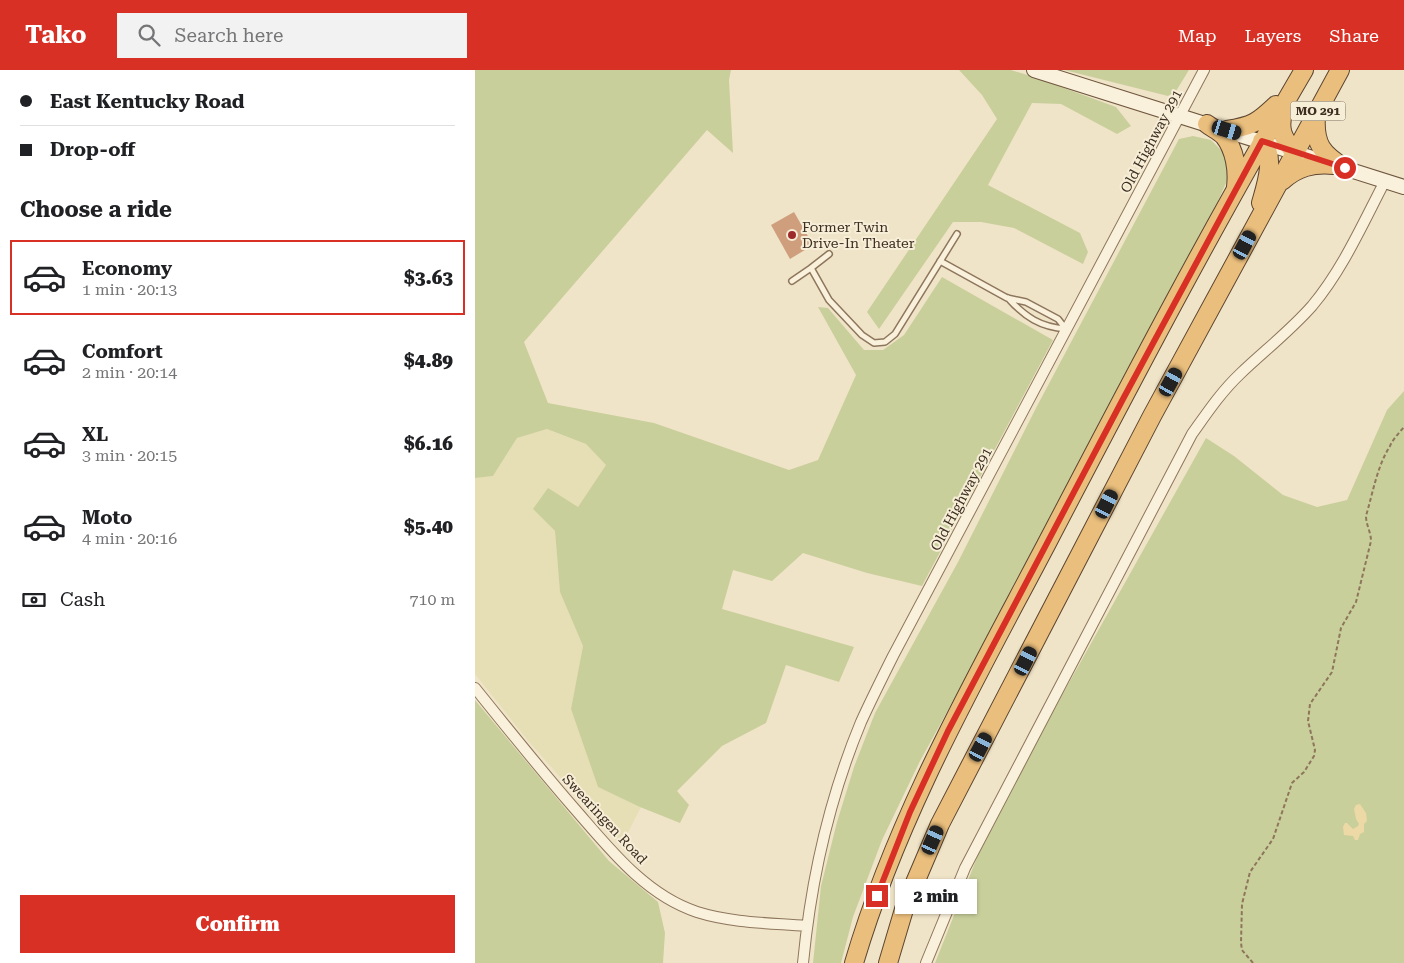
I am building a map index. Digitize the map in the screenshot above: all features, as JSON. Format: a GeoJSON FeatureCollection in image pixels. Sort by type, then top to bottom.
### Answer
{"type":"FeatureCollection","features":[{"type":"Feature","properties":{"kind":"highway","name":"MO 291"},"geometry":{"type":"LineString","coordinates":[[854,963],[899,840],[948,731],[1235,191],[1304,70]]}},
{"type":"Feature","properties":{"kind":"highway","name":"MO 291"},"geometry":{"type":"LineString","coordinates":[[889,963],[905,906],[940,824],[1152,416],[1340,70]]}},
{"type":"Feature","properties":{"kind":"highway"},"geometry":{"type":"LineString","coordinates":[[1227,130],[1247,127],[1260,120],[1289,96]]}},
{"type":"Feature","properties":{"kind":"highway"},"geometry":{"type":"LineString","coordinates":[[1289,96],[1281,121],[1282,134],[1295,153]]}},
{"type":"Feature","properties":{"kind":"highway"},"geometry":{"type":"LineString","coordinates":[[1317,113],[1316,135],[1319,146],[1339,166]]}},
{"type":"Feature","properties":{"kind":"highway"},"geometry":{"type":"LineString","coordinates":[[1207,124],[1223,136],[1232,150],[1236,164],[1237,180],[1235,191]]}},
{"type":"Feature","properties":{"kind":"highway"},"geometry":{"type":"LineString","coordinates":[[1255,228],[1268,172],[1268,152],[1262,141]]}},
{"type":"Feature","properties":{"kind":"highway"},"geometry":{"type":"LineString","coordinates":[[1278,185],[1292,172],[1304,167],[1339,166]]}},
{"type":"Feature","properties":{"kind":"main road"},"geometry":{"type":"LineString","coordinates":[[1034,70],[1404,186]]}},
{"type":"Feature","properties":{"kind":"street","name":"Old Highway 291"},"geometry":{"type":"LineString","coordinates":[[803,963],[806,926],[822,840],[835,795],[862,721],[893,656],[1204,70]]}},
{"type":"Feature","properties":{"kind":"street"},"geometry":{"type":"LineString","coordinates":[[926,963],[949,903],[974,850],[1192,434],[1214,402],[1239,375],[1290,329],[1313,304],[1332,278],[1385,181]]}},
{"type":"Feature","properties":{"kind":"street","name":"Swearingen Road"},"geometry":{"type":"LineString","coordinates":[[475,688],[539,767],[620,861],[659,893],[697,912],[730,920],[806,926]]}},
{"type":"Feature","properties":{"kind":"lane"},"geometry":{"type":"LineString","coordinates":[[811,268],[829,300],[863,335],[874,343],[885,342],[895,334],[957,234]]}},
{"type":"Feature","properties":{"kind":"lane"},"geometry":{"type":"LineString","coordinates":[[792,281],[829,254]]}},
{"type":"Feature","properties":{"kind":"lane"},"geometry":{"type":"LineString","coordinates":[[939,261],[1007,298],[1026,302],[1058,319],[1066,330]]}},
{"type":"Feature","properties":{"kind":"lane"},"geometry":{"type":"LineString","coordinates":[[1007,298],[1022,314],[1051,328],[1066,330]]}},
{"type":"Feature","properties":{"kind":"path"},"geometry":{"type":"LineString","coordinates":[[1253,963],[1242,950],[1241,943],[1242,904],[1250,872],[1273,839],[1292,782],[1304,772],[1314,756],[1315,750],[1308,721],[1310,704],[1332,672],[1341,628],[1355,602],[1371,541],[1366,516],[1375,483],[1386,453],[1404,427]]}},
{"type":"Feature","properties":{"kind":"shaded area"},"geometry":{"type":"Polygon","coordinates":[[[547,429],[586,444],[606,465],[578,507],[533,509],[555,531],[560,592],[583,646],[571,709],[598,787],[641,807],[621,846],[530,743],[475,674],[475,478],[493,476],[517,438],[547,429]]]}},
{"type":"Feature","properties":{"kind":"green space"},"geometry":{"type":"Polygon","coordinates":[[[475,70],[731,70],[729,80],[733,153],[707,130],[524,342],[548,403],[654,423],[789,470],[818,460],[856,375],[818,307],[828,308],[864,350],[883,350],[904,335],[942,277],[1053,340],[922,586],[867,573],[803,553],[772,581],[733,570],[722,609],[854,647],[839,682],[786,665],[766,723],[722,746],[677,791],[689,805],[680,823],[598,787],[571,709],[583,646],[560,592],[555,531],[533,509],[548,488],[578,507],[606,465],[586,444],[547,429],[517,438],[493,476],[475,478],[475,70]]]}},
{"type":"Feature","properties":{"kind":"green space"},"geometry":{"type":"Polygon","coordinates":[[[959,70],[1011,70],[1034,77],[1116,107],[1131,126],[1117,134],[1061,104],[1032,103],[988,185],[1080,233],[1088,252],[1083,264],[1014,228],[981,222],[953,222],[879,329],[867,312],[997,119],[982,95],[959,70]]]}},
{"type":"Feature","properties":{"kind":"green space"},"geometry":{"type":"Polygon","coordinates":[[[1064,70],[1189,70],[1176,91],[1168,96],[1064,70]]]}},
{"type":"Feature","properties":{"kind":"green space"},"geometry":{"type":"Polygon","coordinates":[[[1193,136],[1211,140],[1225,154],[1230,174],[1218,201],[1013,592],[920,761],[882,840],[853,917],[841,963],[813,963],[821,886],[837,822],[854,767],[875,713],[958,562],[1036,408],[1179,139],[1193,136]]]}},
{"type":"Feature","properties":{"kind":"green space"},"geometry":{"type":"Polygon","coordinates":[[[1404,391],[1404,963],[935,963],[978,855],[1033,747],[1206,438],[1234,456],[1283,495],[1317,507],[1347,500],[1387,410],[1404,391]]]}},
{"type":"Feature","properties":{"kind":"green space"},"geometry":{"type":"Polygon","coordinates":[[[475,700],[609,861],[658,902],[665,933],[663,963],[475,963],[475,700]]]}},
{"type":"Feature","properties":{"kind":"sand"},"geometry":{"type":"Polygon","coordinates":[[[1360,804],[1366,813],[1367,821],[1364,824],[1364,832],[1360,834],[1358,840],[1355,840],[1353,836],[1344,835],[1343,827],[1345,823],[1353,829],[1358,826],[1354,809],[1356,805],[1360,804]]]}},
{"type":"Feature","properties":{"kind":"building","name":"Former Twin Drive-In Theater"},"geometry":{"type":"Polygon","coordinates":[[[794,212],[813,245],[790,259],[771,225],[794,212]]]}},
{"type":"Feature","properties":{"kind":"place","name":"Former Twin Drive-In Theater"},"geometry":{"type":"Point","coordinates":[792,235]}},
{"type":"Feature","properties":{"kind":"route"},"geometry":{"type":"LineString","coordinates":[[877,896],[910,812],[948,731],[1262,141],[1345,168]]}}]}
